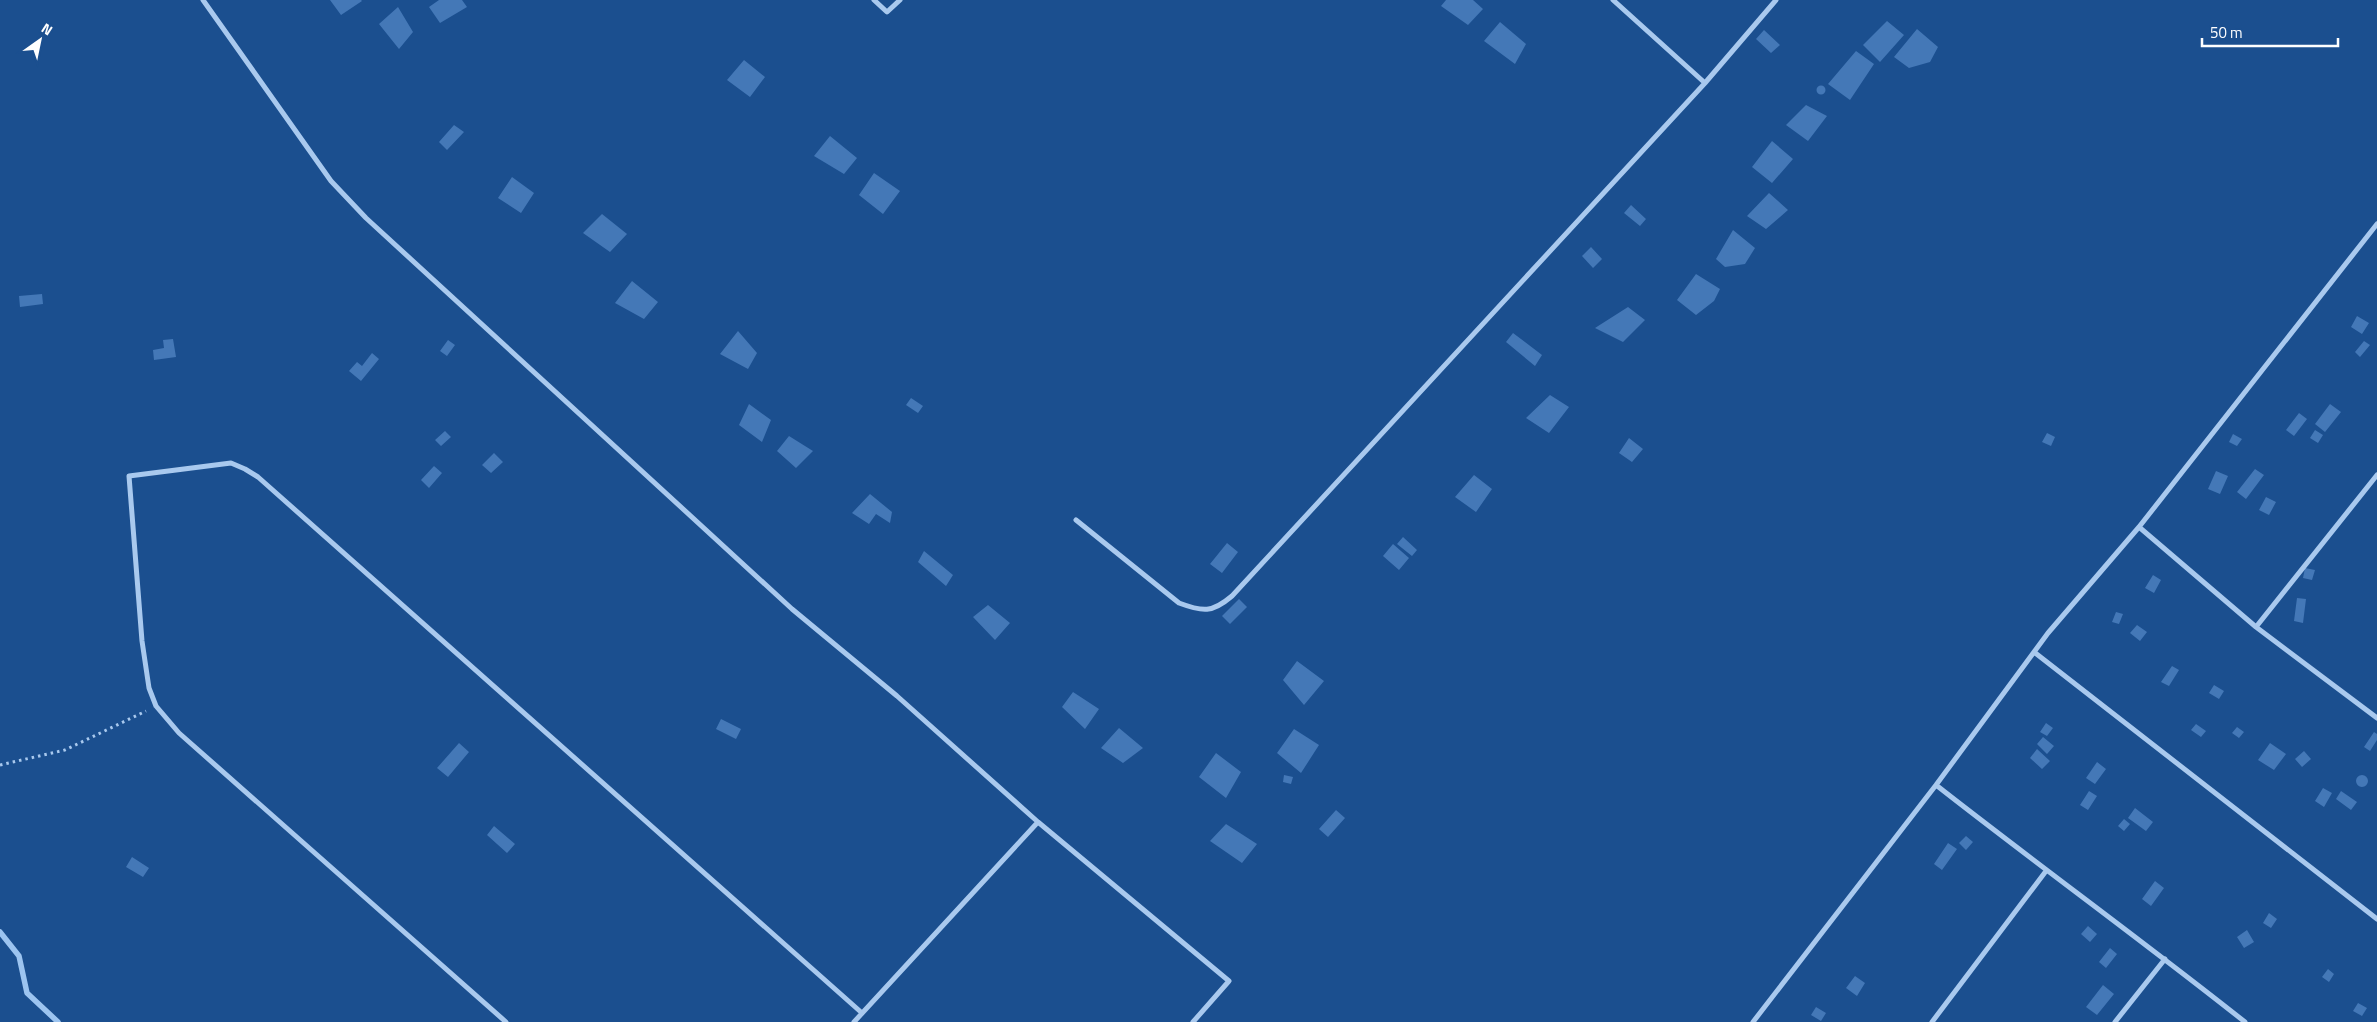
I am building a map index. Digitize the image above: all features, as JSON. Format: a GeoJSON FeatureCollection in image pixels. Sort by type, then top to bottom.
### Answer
{"type":"FeatureCollection","features":[{"type":"Feature","properties":{"kind":"street"},"geometry":{"type":"LineString","coordinates":[[202,0],[331,180],[366,218],[792,609],[897,696],[1038,822],[1229,982],[1194,1022]]}},
{"type":"Feature","properties":{"kind":"street"},"geometry":{"type":"LineString","coordinates":[[874,0],[887,12],[900,0]]}},
{"type":"Feature","properties":{"kind":"street"},"geometry":{"type":"LineString","coordinates":[[1613,0],[1706,83]]}},
{"type":"Feature","properties":{"kind":"street"},"geometry":{"type":"LineString","coordinates":[[1076,520],[1179,603],[1199,611],[1219,607],[1232,596],[1706,83],[1776,0]]}},
{"type":"Feature","properties":{"kind":"street"},"geometry":{"type":"LineString","coordinates":[[1753,1022],[1936,785],[2034,652],[2139,527],[2377,224]]}},
{"type":"Feature","properties":{"kind":"street"},"geometry":{"type":"LineString","coordinates":[[506,1022],[180,733],[156,706],[149,688],[142,641],[129,476],[231,463],[246,469],[258,477],[862,1013]]}},
{"type":"Feature","properties":{"kind":"street"},"geometry":{"type":"LineString","coordinates":[[2256,626],[2377,475]]}},
{"type":"Feature","properties":{"kind":"street"},"geometry":{"type":"LineString","coordinates":[[2139,527],[2256,626],[2377,718]]}},
{"type":"Feature","properties":{"kind":"street"},"geometry":{"type":"LineString","coordinates":[[2034,652],[2377,919]]}},
{"type":"Feature","properties":{"kind":"street"},"geometry":{"type":"LineString","coordinates":[[1936,785],[2046,871],[2166,958],[2245,1022]]}},
{"type":"Feature","properties":{"kind":"street"},"geometry":{"type":"LineString","coordinates":[[854,1022],[1038,822]]}},
{"type":"Feature","properties":{"kind":"street"},"geometry":{"type":"LineString","coordinates":[[1932,1022],[2046,871]]}},
{"type":"Feature","properties":{"kind":"street"},"geometry":{"type":"LineString","coordinates":[[2115,1022],[2166,958]]}},
{"type":"Feature","properties":{"kind":"path"},"geometry":{"type":"LineString","coordinates":[[0,765],[65,750],[156,706]]}},
{"type":"Feature","properties":{"kind":"building"},"geometry":{"type":"Polygon","coordinates":[[[330,0],[361,0],[362,1],[341,15],[330,0]]]}},
{"type":"Feature","properties":{"kind":"building"},"geometry":{"type":"Polygon","coordinates":[[[439,0],[462,0],[467,7],[440,23],[429,7],[439,0]]]}},
{"type":"Feature","properties":{"kind":"building"},"geometry":{"type":"Polygon","coordinates":[[[1446,0],[1473,0],[1483,9],[1468,25],[1441,6],[1446,0]]]}},
{"type":"Feature","properties":{"kind":"building"},"geometry":{"type":"Polygon","coordinates":[[[398,7],[413,32],[399,49],[379,24],[398,7]]]}},
{"type":"Feature","properties":{"kind":"building"},"geometry":{"type":"Polygon","coordinates":[[[1887,21],[1904,35],[1880,62],[1863,45],[1887,21]]]}},
{"type":"Feature","properties":{"kind":"building"},"geometry":{"type":"Polygon","coordinates":[[[1500,22],[1526,44],[1515,64],[1484,41],[1500,22]]]}},
{"type":"Feature","properties":{"kind":"building"},"geometry":{"type":"Polygon","coordinates":[[[1917,29],[1938,47],[1930,62],[1909,68],[1894,57],[1917,29]]]}},
{"type":"Feature","properties":{"kind":"building"},"geometry":{"type":"Polygon","coordinates":[[[1764,30],[1780,45],[1771,53],[1756,39],[1764,30]]]}},
{"type":"Feature","properties":{"kind":"building"},"geometry":{"type":"Polygon","coordinates":[[[1856,51],[1874,64],[1850,100],[1828,84],[1856,51]]]}},
{"type":"Feature","properties":{"kind":"building"},"geometry":{"type":"Polygon","coordinates":[[[744,60],[765,77],[750,97],[727,80],[744,60]]]}},
{"type":"Feature","properties":{"kind":"building"},"geometry":{"type":"Polygon","coordinates":[[[1821,85],[1826,90],[1821,95],[1816,90],[1821,85]]]}},
{"type":"Feature","properties":{"kind":"building"},"geometry":{"type":"Polygon","coordinates":[[[1806,105],[1827,116],[1808,141],[1786,125],[1806,105]]]}},
{"type":"Feature","properties":{"kind":"building"},"geometry":{"type":"Polygon","coordinates":[[[454,125],[464,132],[447,150],[439,142],[454,125]]]}},
{"type":"Feature","properties":{"kind":"building"},"geometry":{"type":"Polygon","coordinates":[[[830,136],[857,158],[844,174],[814,156],[830,136]]]}},
{"type":"Feature","properties":{"kind":"building"},"geometry":{"type":"Polygon","coordinates":[[[1772,141],[1793,159],[1772,183],[1752,167],[1772,141]]]}},
{"type":"Feature","properties":{"kind":"building"},"geometry":{"type":"Polygon","coordinates":[[[874,173],[900,191],[883,214],[859,195],[874,173]]]}},
{"type":"Feature","properties":{"kind":"building"},"geometry":{"type":"Polygon","coordinates":[[[512,177],[534,193],[521,213],[498,198],[512,177]]]}},
{"type":"Feature","properties":{"kind":"building"},"geometry":{"type":"Polygon","coordinates":[[[1769,193],[1788,210],[1766,229],[1747,216],[1769,193]]]}},
{"type":"Feature","properties":{"kind":"building"},"geometry":{"type":"Polygon","coordinates":[[[1631,205],[1646,219],[1640,226],[1624,213],[1631,205]]]}},
{"type":"Feature","properties":{"kind":"building"},"geometry":{"type":"Polygon","coordinates":[[[602,214],[627,234],[610,252],[583,233],[602,214]]]}},
{"type":"Feature","properties":{"kind":"building"},"geometry":{"type":"Polygon","coordinates":[[[1733,230],[1755,248],[1745,264],[1725,267],[1716,259],[1733,230]]]}},
{"type":"Feature","properties":{"kind":"building"},"geometry":{"type":"Polygon","coordinates":[[[1591,247],[1602,259],[1593,268],[1582,256],[1591,247]]]}},
{"type":"Feature","properties":{"kind":"building"},"geometry":{"type":"Polygon","coordinates":[[[1696,274],[1720,289],[1714,301],[1696,315],[1677,300],[1696,274]]]}},
{"type":"Feature","properties":{"kind":"building"},"geometry":{"type":"Polygon","coordinates":[[[632,281],[658,302],[644,319],[615,303],[632,281]]]}},
{"type":"Feature","properties":{"kind":"building"},"geometry":{"type":"Polygon","coordinates":[[[42,294],[43,304],[20,307],[19,296],[42,294]]]}},
{"type":"Feature","properties":{"kind":"building"},"geometry":{"type":"Polygon","coordinates":[[[1628,307],[1645,320],[1623,342],[1595,328],[1628,307]]]}},
{"type":"Feature","properties":{"kind":"building"},"geometry":{"type":"Polygon","coordinates":[[[2357,316],[2369,323],[2362,334],[2351,327],[2357,316]]]}},
{"type":"Feature","properties":{"kind":"building"},"geometry":{"type":"Polygon","coordinates":[[[738,331],[757,353],[748,369],[720,354],[738,331]]]}},
{"type":"Feature","properties":{"kind":"building"},"geometry":{"type":"Polygon","coordinates":[[[1513,333],[1542,355],[1535,366],[1506,342],[1513,333]]]}},
{"type":"Feature","properties":{"kind":"building"},"geometry":{"type":"Polygon","coordinates":[[[173,339],[176,357],[154,360],[153,350],[164,348],[163,340],[173,339]]]}},
{"type":"Feature","properties":{"kind":"building"},"geometry":{"type":"Polygon","coordinates":[[[448,340],[455,345],[447,356],[440,351],[448,340]]]}},
{"type":"Feature","properties":{"kind":"building"},"geometry":{"type":"Polygon","coordinates":[[[2364,341],[2370,345],[2360,357],[2355,352],[2364,341]]]}},
{"type":"Feature","properties":{"kind":"building"},"geometry":{"type":"Polygon","coordinates":[[[372,353],[379,359],[361,381],[349,371],[357,362],[362,366],[372,353]]]}},
{"type":"Feature","properties":{"kind":"building"},"geometry":{"type":"Polygon","coordinates":[[[1550,395],[1569,407],[1549,433],[1526,418],[1550,395]]]}},
{"type":"Feature","properties":{"kind":"building"},"geometry":{"type":"Polygon","coordinates":[[[911,398],[923,406],[918,413],[906,405],[911,398]]]}},
{"type":"Feature","properties":{"kind":"building"},"geometry":{"type":"Polygon","coordinates":[[[749,404],[771,420],[762,442],[739,425],[749,404]]]}},
{"type":"Feature","properties":{"kind":"building"},"geometry":{"type":"Polygon","coordinates":[[[2330,404],[2341,412],[2325,432],[2315,424],[2330,404]]]}},
{"type":"Feature","properties":{"kind":"building"},"geometry":{"type":"Polygon","coordinates":[[[2299,413],[2307,419],[2294,436],[2286,430],[2299,413]]]}},
{"type":"Feature","properties":{"kind":"building"},"geometry":{"type":"Polygon","coordinates":[[[2315,430],[2323,435],[2318,443],[2310,438],[2315,430]]]}},
{"type":"Feature","properties":{"kind":"building"},"geometry":{"type":"Polygon","coordinates":[[[445,431],[451,437],[441,446],[435,440],[445,431]]]}},
{"type":"Feature","properties":{"kind":"building"},"geometry":{"type":"Polygon","coordinates":[[[2047,433],[2055,437],[2051,446],[2042,442],[2047,433]]]}},
{"type":"Feature","properties":{"kind":"building"},"geometry":{"type":"Polygon","coordinates":[[[2233,434],[2242,439],[2237,446],[2229,442],[2233,434]]]}},
{"type":"Feature","properties":{"kind":"building"},"geometry":{"type":"Polygon","coordinates":[[[789,436],[813,451],[796,468],[777,451],[789,436]]]}},
{"type":"Feature","properties":{"kind":"building"},"geometry":{"type":"Polygon","coordinates":[[[1629,438],[1643,449],[1632,462],[1619,453],[1629,438]]]}},
{"type":"Feature","properties":{"kind":"building"},"geometry":{"type":"Polygon","coordinates":[[[494,453],[503,462],[491,473],[482,465],[494,453]]]}},
{"type":"Feature","properties":{"kind":"building"},"geometry":{"type":"Polygon","coordinates":[[[434,466],[442,473],[429,488],[421,480],[434,466]]]}},
{"type":"Feature","properties":{"kind":"building"},"geometry":{"type":"Polygon","coordinates":[[[2255,469],[2264,475],[2246,499],[2237,492],[2255,469]]]}},
{"type":"Feature","properties":{"kind":"building"},"geometry":{"type":"Polygon","coordinates":[[[2216,471],[2228,476],[2220,494],[2208,489],[2216,471]]]}},
{"type":"Feature","properties":{"kind":"building"},"geometry":{"type":"Polygon","coordinates":[[[1474,475],[1492,489],[1476,512],[1455,497],[1474,475]]]}},
{"type":"Feature","properties":{"kind":"building"},"geometry":{"type":"Polygon","coordinates":[[[870,494],[892,512],[890,523],[876,514],[869,524],[852,513],[870,494]]]}},
{"type":"Feature","properties":{"kind":"building"},"geometry":{"type":"Polygon","coordinates":[[[2266,497],[2276,502],[2269,515],[2259,510],[2266,497]]]}},
{"type":"Feature","properties":{"kind":"building"},"geometry":{"type":"Polygon","coordinates":[[[1403,537],[1417,550],[1412,556],[1397,544],[1403,537]]]}},
{"type":"Feature","properties":{"kind":"building"},"geometry":{"type":"Polygon","coordinates":[[[1227,543],[1238,552],[1222,573],[1210,564],[1227,543]]]}},
{"type":"Feature","properties":{"kind":"building"},"geometry":{"type":"Polygon","coordinates":[[[1393,544],[1409,558],[1399,570],[1383,556],[1393,544]]]}},
{"type":"Feature","properties":{"kind":"building"},"geometry":{"type":"Polygon","coordinates":[[[924,551],[953,575],[946,586],[918,562],[924,551]]]}},
{"type":"Feature","properties":{"kind":"building"},"geometry":{"type":"Polygon","coordinates":[[[2305,568],[2315,570],[2312,580],[2303,578],[2305,568]]]}},
{"type":"Feature","properties":{"kind":"building"},"geometry":{"type":"Polygon","coordinates":[[[2153,575],[2161,580],[2154,593],[2145,588],[2153,575]]]}},
{"type":"Feature","properties":{"kind":"building"},"geometry":{"type":"Polygon","coordinates":[[[2297,598],[2306,599],[2303,623],[2294,621],[2297,598]]]}},
{"type":"Feature","properties":{"kind":"building"},"geometry":{"type":"Polygon","coordinates":[[[1239,599],[1247,607],[1230,624],[1222,616],[1239,599]]]}},
{"type":"Feature","properties":{"kind":"building"},"geometry":{"type":"Polygon","coordinates":[[[988,605],[1010,623],[995,640],[973,617],[988,605]]]}},
{"type":"Feature","properties":{"kind":"building"},"geometry":{"type":"Polygon","coordinates":[[[2116,612],[2123,614],[2119,624],[2112,622],[2116,612]]]}},
{"type":"Feature","properties":{"kind":"building"},"geometry":{"type":"Polygon","coordinates":[[[2137,625],[2147,632],[2140,641],[2130,633],[2137,625]]]}},
{"type":"Feature","properties":{"kind":"building"},"geometry":{"type":"Polygon","coordinates":[[[1297,661],[1324,681],[1304,705],[1283,680],[1297,661]]]}},
{"type":"Feature","properties":{"kind":"building"},"geometry":{"type":"Polygon","coordinates":[[[2172,666],[2179,670],[2169,686],[2161,682],[2172,666]]]}},
{"type":"Feature","properties":{"kind":"building"},"geometry":{"type":"Polygon","coordinates":[[[2214,685],[2224,691],[2219,699],[2209,693],[2214,685]]]}},
{"type":"Feature","properties":{"kind":"building"},"geometry":{"type":"Polygon","coordinates":[[[1073,692],[1099,709],[1085,729],[1062,707],[1073,692]]]}},
{"type":"Feature","properties":{"kind":"building"},"geometry":{"type":"Polygon","coordinates":[[[721,719],[741,729],[736,739],[716,729],[721,719]]]}},
{"type":"Feature","properties":{"kind":"building"},"geometry":{"type":"Polygon","coordinates":[[[2046,723],[2053,728],[2047,736],[2040,732],[2046,723]]]}},
{"type":"Feature","properties":{"kind":"building"},"geometry":{"type":"Polygon","coordinates":[[[2196,724],[2206,731],[2201,737],[2191,730],[2196,724]]]}},
{"type":"Feature","properties":{"kind":"building"},"geometry":{"type":"Polygon","coordinates":[[[2237,727],[2244,732],[2239,738],[2232,733],[2237,727]]]}},
{"type":"Feature","properties":{"kind":"building"},"geometry":{"type":"Polygon","coordinates":[[[1119,728],[1143,748],[1123,763],[1101,748],[1119,728]]]}},
{"type":"Feature","properties":{"kind":"building"},"geometry":{"type":"Polygon","coordinates":[[[1294,729],[1319,745],[1301,773],[1277,753],[1294,729]]]}},
{"type":"Feature","properties":{"kind":"building"},"geometry":{"type":"Polygon","coordinates":[[[2374,732],[2377,734],[2377,740],[2370,751],[2364,747],[2374,732]]]}},
{"type":"Feature","properties":{"kind":"building"},"geometry":{"type":"Polygon","coordinates":[[[2043,737],[2054,746],[2047,754],[2037,744],[2043,737]]]}},
{"type":"Feature","properties":{"kind":"building"},"geometry":{"type":"Polygon","coordinates":[[[459,743],[469,752],[448,777],[437,768],[459,743]]]}},
{"type":"Feature","properties":{"kind":"building"},"geometry":{"type":"Polygon","coordinates":[[[2270,743],[2286,754],[2274,770],[2258,760],[2270,743]]]}},
{"type":"Feature","properties":{"kind":"building"},"geometry":{"type":"Polygon","coordinates":[[[2037,749],[2050,761],[2042,769],[2030,758],[2037,749]]]}},
{"type":"Feature","properties":{"kind":"building"},"geometry":{"type":"Polygon","coordinates":[[[2304,751],[2311,759],[2302,767],[2295,759],[2304,751]]]}},
{"type":"Feature","properties":{"kind":"building"},"geometry":{"type":"Polygon","coordinates":[[[1216,753],[1241,772],[1226,798],[1199,777],[1216,753]]]}},
{"type":"Feature","properties":{"kind":"building"},"geometry":{"type":"Polygon","coordinates":[[[2097,762],[2106,769],[2095,784],[2086,778],[2097,762]]]}},
{"type":"Feature","properties":{"kind":"building"},"geometry":{"type":"Polygon","coordinates":[[[1284,775],[1293,777],[1291,784],[1283,782],[1284,775]]]}},
{"type":"Feature","properties":{"kind":"building"},"geometry":{"type":"Polygon","coordinates":[[[2360,775],[2364,775],[2368,781],[2364,787],[2360,787],[2356,783],[2356,779],[2360,775]]]}},
{"type":"Feature","properties":{"kind":"building"},"geometry":{"type":"Polygon","coordinates":[[[2323,788],[2332,793],[2324,807],[2315,801],[2323,788]]]}},
{"type":"Feature","properties":{"kind":"building"},"geometry":{"type":"Polygon","coordinates":[[[2089,791],[2097,796],[2088,810],[2080,805],[2089,791]]]}},
{"type":"Feature","properties":{"kind":"building"},"geometry":{"type":"Polygon","coordinates":[[[2341,791],[2357,802],[2351,810],[2336,799],[2341,791]]]}},
{"type":"Feature","properties":{"kind":"building"},"geometry":{"type":"Polygon","coordinates":[[[2135,808],[2153,822],[2146,831],[2128,818],[2135,808]]]}},
{"type":"Feature","properties":{"kind":"building"},"geometry":{"type":"Polygon","coordinates":[[[1336,810],[1345,818],[1328,837],[1319,829],[1336,810]]]}},
{"type":"Feature","properties":{"kind":"building"},"geometry":{"type":"Polygon","coordinates":[[[2124,819],[2130,824],[2124,831],[2118,826],[2124,819]]]}},
{"type":"Feature","properties":{"kind":"building"},"geometry":{"type":"Polygon","coordinates":[[[1226,824],[1257,844],[1242,863],[1210,841],[1226,824]]]}},
{"type":"Feature","properties":{"kind":"building"},"geometry":{"type":"Polygon","coordinates":[[[494,826],[515,844],[507,853],[487,835],[494,826]]]}},
{"type":"Feature","properties":{"kind":"building"},"geometry":{"type":"Polygon","coordinates":[[[1966,836],[1973,842],[1966,850],[1959,843],[1966,836]]]}},
{"type":"Feature","properties":{"kind":"building"},"geometry":{"type":"Polygon","coordinates":[[[1948,843],[1957,849],[1942,870],[1934,864],[1948,843]]]}},
{"type":"Feature","properties":{"kind":"building"},"geometry":{"type":"Polygon","coordinates":[[[132,857],[149,868],[143,877],[126,867],[132,857]]]}},
{"type":"Feature","properties":{"kind":"building"},"geometry":{"type":"Polygon","coordinates":[[[2155,881],[2164,888],[2151,906],[2142,899],[2155,881]]]}},
{"type":"Feature","properties":{"kind":"building"},"geometry":{"type":"Polygon","coordinates":[[[2269,913],[2277,919],[2271,928],[2263,923],[2269,913]]]}},
{"type":"Feature","properties":{"kind":"building"},"geometry":{"type":"Polygon","coordinates":[[[2088,926],[2097,934],[2090,942],[2081,934],[2088,926]]]}},
{"type":"Feature","properties":{"kind":"building"},"geometry":{"type":"Polygon","coordinates":[[[2247,930],[2254,942],[2244,948],[2237,937],[2247,930]]]}},
{"type":"Feature","properties":{"kind":"building"},"geometry":{"type":"Polygon","coordinates":[[[2110,948],[2117,954],[2106,968],[2099,962],[2110,948]]]}},
{"type":"Feature","properties":{"kind":"building"},"geometry":{"type":"Polygon","coordinates":[[[2328,969],[2334,974],[2329,982],[2322,977],[2328,969]]]}},
{"type":"Feature","properties":{"kind":"building"},"geometry":{"type":"Polygon","coordinates":[[[1855,976],[1865,983],[1857,996],[1846,988],[1855,976]]]}},
{"type":"Feature","properties":{"kind":"building"},"geometry":{"type":"Polygon","coordinates":[[[2103,985],[2114,994],[2097,1015],[2086,1007],[2103,985]]]}},
{"type":"Feature","properties":{"kind":"building"},"geometry":{"type":"Polygon","coordinates":[[[2358,1003],[2367,1008],[2362,1016],[2353,1011],[2358,1003]]]}},
{"type":"Feature","properties":{"kind":"building"},"geometry":{"type":"Polygon","coordinates":[[[1816,1007],[1826,1013],[1821,1021],[1811,1015],[1816,1007]]]}},
{"type":"Feature","properties":{"kind":"waterway"},"geometry":{"type":"LineString","coordinates":[[0,932],[19,956],[27,993],[58,1022]]}}]}
